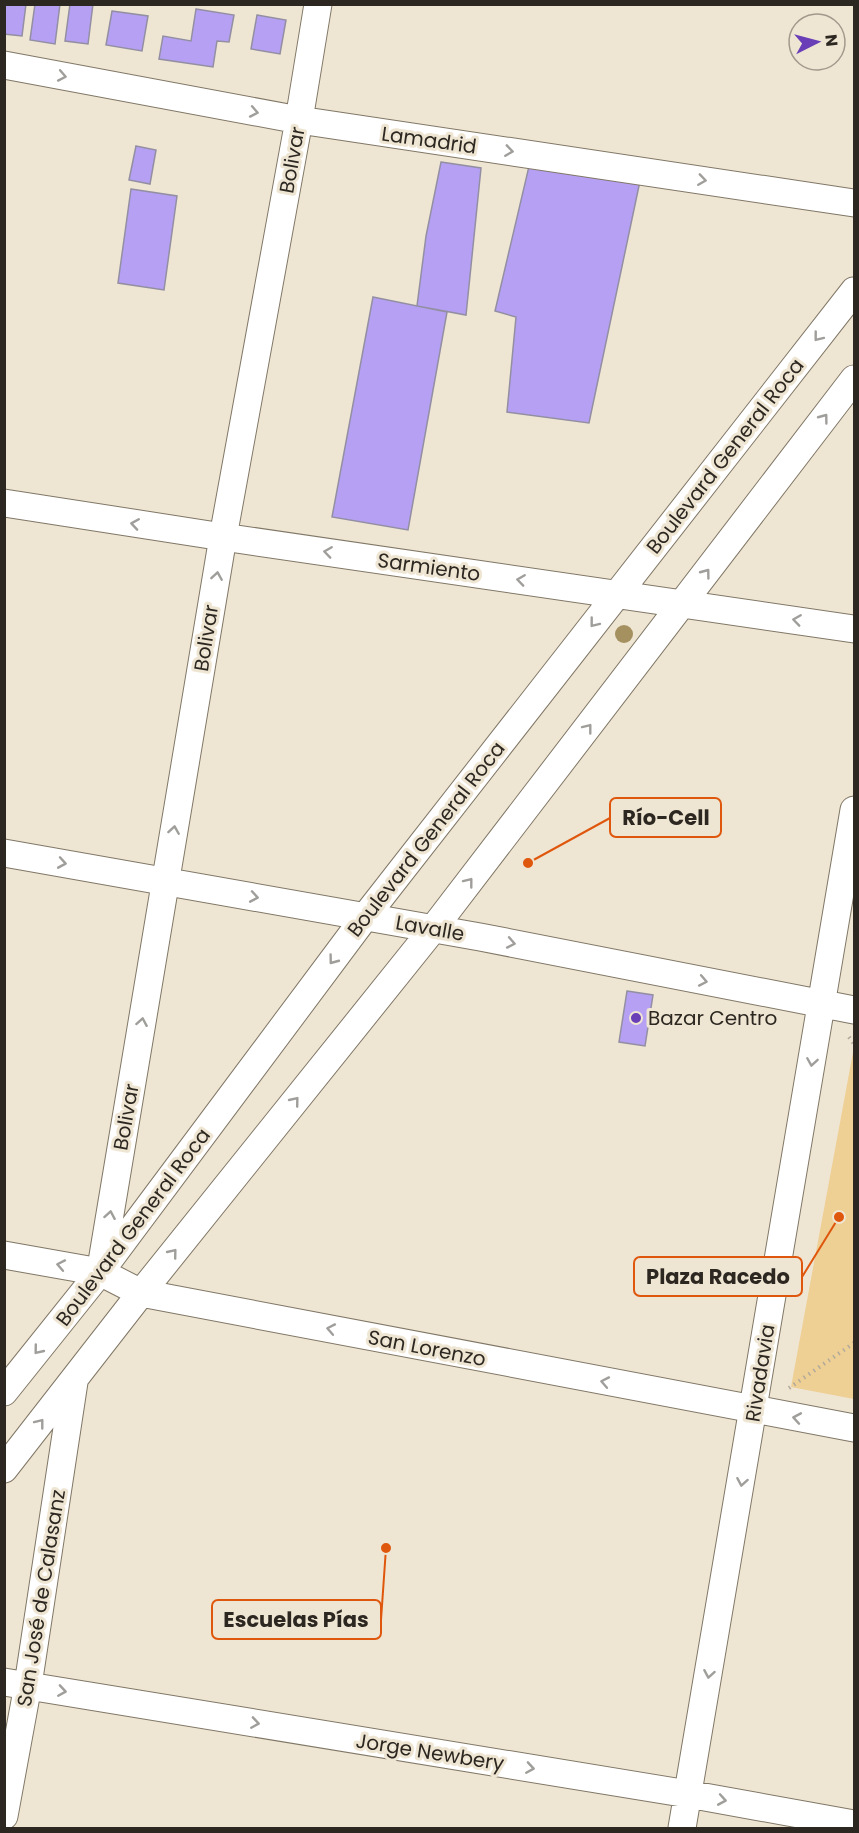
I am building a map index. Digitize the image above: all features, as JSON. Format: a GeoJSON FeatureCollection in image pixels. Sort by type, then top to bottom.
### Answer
{"type":"FeatureCollection","features":[{"type":"Feature","properties":{"kind":"street","name":"Bolivar"},"geometry":{"type":"LineString","coordinates":[[100,1272],[223,537],[318,4]]}},
{"type":"Feature","properties":{"kind":"street","name":"Lamadrid"},"geometry":{"type":"LineString","coordinates":[[4,66],[299,120],[855,203]]}},
{"type":"Feature","properties":{"kind":"street","name":"Boulevard General Roca"},"geometry":{"type":"LineString","coordinates":[[4,1392],[100,1272],[365,917],[616,593],[855,291]]}},
{"type":"Feature","properties":{"kind":"street"},"geometry":{"type":"LineString","coordinates":[[4,1469],[141,1293],[433,929],[855,379]]}},
{"type":"Feature","properties":{"kind":"street","name":"Sarmiento"},"geometry":{"type":"LineString","coordinates":[[4,503],[855,629]]}},
{"type":"Feature","properties":{"kind":"street","name":"Rivadavia"},"geometry":{"type":"LineString","coordinates":[[682,1828],[855,810]]}},
{"type":"Feature","properties":{"kind":"street","name":"Lavalle"},"geometry":{"type":"LineString","coordinates":[[4,853],[433,929],[855,1010]]}},
{"type":"Feature","properties":{"kind":"street","name":"San Lorenzo"},"geometry":{"type":"LineString","coordinates":[[4,1255],[100,1272],[141,1293],[855,1428]]}},
{"type":"Feature","properties":{"kind":"street","name":"San José de Calasanz"},"geometry":{"type":"LineString","coordinates":[[4,1816],[16,1684],[75,1379]]}},
{"type":"Feature","properties":{"kind":"street","name":"Jorge Newbery"},"geometry":{"type":"LineString","coordinates":[[16,1684],[688,1794],[855,1824]]}},
{"type":"Feature","properties":{"kind":"path"},"geometry":{"type":"LineString","coordinates":[[754,1410],[855,1343]]}},
{"type":"Feature","properties":{"kind":"shaded area"},"geometry":{"type":"Polygon","coordinates":[[[854,1047],[854,1399],[791,1387],[854,1047]]]}},
{"type":"Feature","properties":{"kind":"building"},"geometry":{"type":"Polygon","coordinates":[[[4,4],[26,4],[22,36],[4,34],[4,4]]]}},
{"type":"Feature","properties":{"kind":"building"},"geometry":{"type":"Polygon","coordinates":[[[35,4],[60,4],[55,44],[30,40],[35,4]]]}},
{"type":"Feature","properties":{"kind":"building"},"geometry":{"type":"Polygon","coordinates":[[[70,4],[93,4],[88,44],[65,41],[70,4]]]}},
{"type":"Feature","properties":{"kind":"building"},"geometry":{"type":"Polygon","coordinates":[[[196,9],[234,15],[229,42],[217,41],[213,67],[159,59],[163,36],[191,41],[196,9]]]}},
{"type":"Feature","properties":{"kind":"building"},"geometry":{"type":"Polygon","coordinates":[[[112,11],[148,16],[142,51],[106,45],[112,11]]]}},
{"type":"Feature","properties":{"kind":"building"},"geometry":{"type":"Polygon","coordinates":[[[257,15],[286,20],[280,54],[251,49],[257,15]]]}},
{"type":"Feature","properties":{"kind":"building"},"geometry":{"type":"Polygon","coordinates":[[[136,146],[156,150],[150,184],[129,180],[136,146]]]}},
{"type":"Feature","properties":{"kind":"building"},"geometry":{"type":"Polygon","coordinates":[[[441,162],[481,168],[466,315],[417,306],[426,236],[441,162]]]}},
{"type":"Feature","properties":{"kind":"building"},"geometry":{"type":"Polygon","coordinates":[[[530,162],[640,181],[589,423],[507,412],[516,317],[495,311],[530,162]]]}},
{"type":"Feature","properties":{"kind":"building"},"geometry":{"type":"Polygon","coordinates":[[[131,189],[177,196],[164,290],[118,283],[131,189]]]}},
{"type":"Feature","properties":{"kind":"building"},"geometry":{"type":"Polygon","coordinates":[[[373,297],[447,312],[408,530],[332,517],[373,297]]]}},
{"type":"Feature","properties":{"kind":"building","name":"Bazar Centro"},"geometry":{"type":"Polygon","coordinates":[[[627,991],[653,995],[645,1046],[619,1042],[627,991]]]}},
{"type":"Feature","properties":{"kind":"place","name":"Río-Cell"},"geometry":{"type":"Point","coordinates":[528,863]}},
{"type":"Feature","properties":{"kind":"place","name":"Bazar Centro"},"geometry":{"type":"Point","coordinates":[636,1018]}},
{"type":"Feature","properties":{"kind":"place","name":"Plaza Racedo"},"geometry":{"type":"Point","coordinates":[839,1217]}},
{"type":"Feature","properties":{"kind":"place","name":"Escuelas Pías"},"geometry":{"type":"Point","coordinates":[386,1548]}}]}
